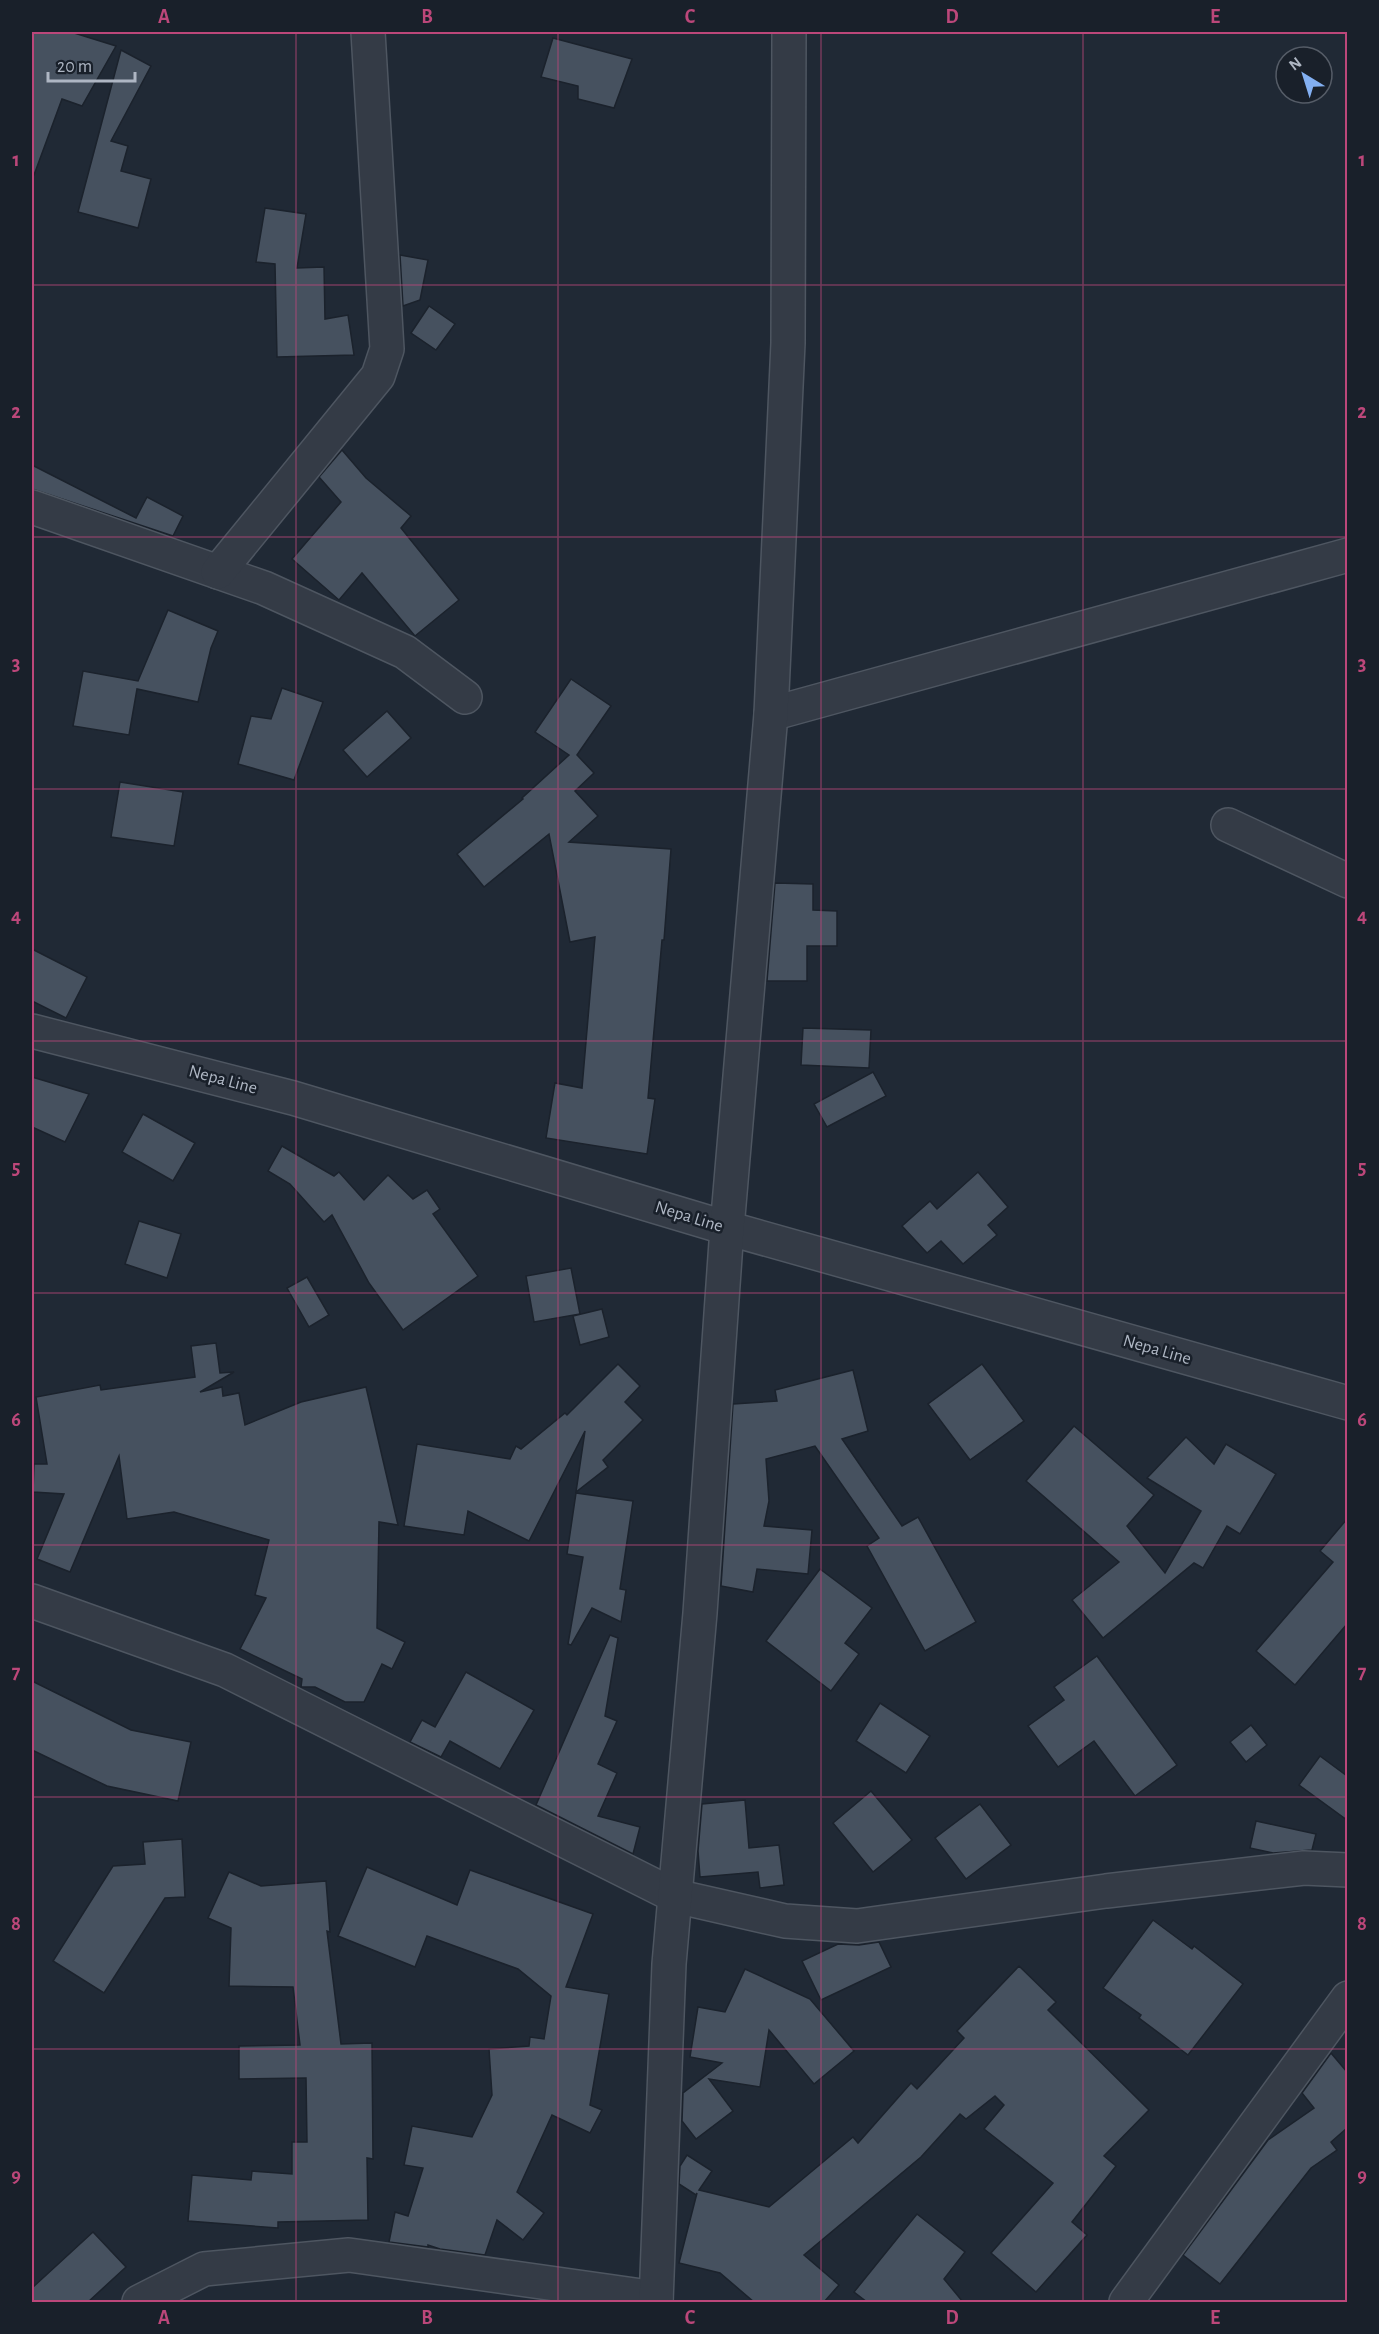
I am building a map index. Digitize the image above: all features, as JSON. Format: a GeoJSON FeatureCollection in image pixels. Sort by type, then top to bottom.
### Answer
{"type":"FeatureCollection","features":[{"type":"Feature","properties":{"kind":"street"},"geometry":{"type":"LineString","coordinates":[[218,572],[378,376],[387,349],[368,32]]}},
{"type":"Feature","properties":{"kind":"street"},"geometry":{"type":"LineString","coordinates":[[139,2302],[204,2269],[349,2255],[656,2300],[669,1964],[700,1613],[727,1228],[771,714],[788,343],[789,32]]}},
{"type":"Feature","properties":{"kind":"street"},"geometry":{"type":"LineString","coordinates":[[32,507],[264,588],[405,652],[465,697]]}},
{"type":"Feature","properties":{"kind":"street"},"geometry":{"type":"LineString","coordinates":[[771,714],[1347,555]]}},
{"type":"Feature","properties":{"kind":"street"},"geometry":{"type":"LineString","coordinates":[[1228,825],[1347,881]]}},
{"type":"Feature","properties":{"kind":"street","name":"Nepa Line"},"geometry":{"type":"LineString","coordinates":[[32,1031],[293,1098],[727,1228],[1347,1403]]}},
{"type":"Feature","properties":{"kind":"street"},"geometry":{"type":"LineString","coordinates":[[32,1601],[225,1670],[675,1896],[785,1921],[857,1926],[1106,1891],[1304,1868],[1347,1870]]}},
{"type":"Feature","properties":{"kind":"street"},"geometry":{"type":"LineString","coordinates":[[1126,2302],[1347,1998]]}},
{"type":"Feature","properties":{"kind":"building"},"geometry":{"type":"Polygon","coordinates":[[[32,32],[71,32],[116,46],[82,106],[62,99],[34,175],[32,175],[32,32]]]}},
{"type":"Feature","properties":{"kind":"building"},"geometry":{"type":"Polygon","coordinates":[[[553,38],[632,59],[614,108],[578,99],[578,86],[541,77],[553,38]]]}},
{"type":"Feature","properties":{"kind":"building"},"geometry":{"type":"Polygon","coordinates":[[[121,50],[151,66],[111,141],[128,146],[121,171],[151,179],[138,228],[78,212],[121,50]]]}},
{"type":"Feature","properties":{"kind":"building"},"geometry":{"type":"Polygon","coordinates":[[[265,208],[306,214],[297,268],[324,267],[325,319],[348,315],[354,355],[277,357],[275,264],[256,262],[265,208]]]}},
{"type":"Feature","properties":{"kind":"building"},"geometry":{"type":"Polygon","coordinates":[[[400,255],[428,260],[420,300],[403,306],[400,255]]]}},
{"type":"Feature","properties":{"kind":"building"},"geometry":{"type":"Polygon","coordinates":[[[429,306],[455,324],[436,350],[411,333],[429,306]]]}},
{"type":"Feature","properties":{"kind":"building"},"geometry":{"type":"Polygon","coordinates":[[[342,450],[366,478],[411,516],[401,528],[459,600],[415,636],[362,573],[339,600],[292,559],[341,502],[319,477],[342,450]]]}},
{"type":"Feature","properties":{"kind":"building"},"geometry":{"type":"Polygon","coordinates":[[[32,465],[136,518],[147,497],[183,516],[173,536],[32,489],[32,465]]]}},
{"type":"Feature","properties":{"kind":"building"},"geometry":{"type":"Polygon","coordinates":[[[168,610],[218,631],[211,648],[198,702],[137,689],[129,735],[73,726],[83,671],[138,681],[168,610]]]}},
{"type":"Feature","properties":{"kind":"building"},"geometry":{"type":"Polygon","coordinates":[[[571,679],[611,706],[577,755],[594,773],[575,791],[598,816],[569,842],[671,849],[648,1098],[655,1099],[647,1154],[546,1138],[555,1083],[582,1088],[595,937],[570,942],[549,834],[484,887],[457,854],[523,799],[569,755],[535,732],[571,679]]]}},
{"type":"Feature","properties":{"kind":"building"},"geometry":{"type":"Polygon","coordinates":[[[282,688],[323,702],[294,780],[238,764],[251,716],[271,719],[282,688]]]}},
{"type":"Feature","properties":{"kind":"building"},"geometry":{"type":"Polygon","coordinates":[[[387,711],[411,738],[367,777],[343,750],[387,711]]]}},
{"type":"Feature","properties":{"kind":"building"},"geometry":{"type":"Polygon","coordinates":[[[120,782],[183,792],[174,846],[111,837],[120,782]]]}},
{"type":"Feature","properties":{"kind":"building"},"geometry":{"type":"Polygon","coordinates":[[[775,883],[813,884],[813,910],[837,911],[837,946],[807,946],[807,981],[767,981],[775,883]]]}},
{"type":"Feature","properties":{"kind":"building"},"geometry":{"type":"Polygon","coordinates":[[[32,949],[87,977],[66,1018],[32,1001],[32,949]]]}},
{"type":"Feature","properties":{"kind":"building"},"geometry":{"type":"Polygon","coordinates":[[[803,1028],[871,1030],[869,1068],[801,1065],[803,1028]]]}},
{"type":"Feature","properties":{"kind":"building"},"geometry":{"type":"Polygon","coordinates":[[[873,1072],[886,1096],[827,1127],[814,1104],[873,1072]]]}},
{"type":"Feature","properties":{"kind":"building"},"geometry":{"type":"Polygon","coordinates":[[[32,1077],[89,1094],[65,1142],[32,1127],[32,1077]]]}},
{"type":"Feature","properties":{"kind":"building"},"geometry":{"type":"Polygon","coordinates":[[[143,1114],[195,1143],[173,1181],[122,1152],[143,1114]]]}},
{"type":"Feature","properties":{"kind":"building"},"geometry":{"type":"Polygon","coordinates":[[[282,1146],[334,1176],[339,1172],[364,1200],[388,1175],[413,1199],[427,1190],[440,1209],[433,1214],[478,1276],[403,1330],[369,1283],[332,1215],[324,1222],[290,1184],[268,1171],[282,1146]]]}},
{"type":"Feature","properties":{"kind":"building"},"geometry":{"type":"Polygon","coordinates":[[[978,1172],[1008,1207],[988,1225],[997,1235],[963,1264],[941,1241],[927,1253],[902,1226],[930,1201],[937,1209],[978,1172]]]}},
{"type":"Feature","properties":{"kind":"building"},"geometry":{"type":"Polygon","coordinates":[[[139,1221],[181,1234],[167,1278],[125,1264],[139,1221]]]}},
{"type":"Feature","properties":{"kind":"building"},"geometry":{"type":"Polygon","coordinates":[[[571,1268],[580,1314],[534,1322],[526,1276],[571,1268]]]}},
{"type":"Feature","properties":{"kind":"building"},"geometry":{"type":"Polygon","coordinates":[[[307,1277],[329,1315],[309,1327],[287,1288],[307,1277]]]}},
{"type":"Feature","properties":{"kind":"building"},"geometry":{"type":"Polygon","coordinates":[[[602,1309],[609,1337],[580,1345],[573,1316],[602,1309]]]}},
{"type":"Feature","properties":{"kind":"building"},"geometry":{"type":"Polygon","coordinates":[[[216,1343],[220,1373],[234,1372],[200,1392],[222,1387],[223,1396],[239,1393],[245,1425],[301,1402],[366,1387],[398,1525],[379,1522],[377,1628],[405,1642],[392,1669],[382,1664],[364,1702],[345,1702],[315,1687],[301,1687],[302,1679],[240,1649],[266,1598],[255,1595],[269,1540],[174,1512],[127,1519],[119,1456],[70,1572],[37,1559],[64,1494],[33,1492],[34,1464],[47,1464],[36,1397],[100,1385],[101,1390],[195,1377],[191,1346],[216,1343]]]}},
{"type":"Feature","properties":{"kind":"building"},"geometry":{"type":"Polygon","coordinates":[[[618,1364],[640,1386],[625,1402],[643,1420],[603,1460],[608,1467],[576,1492],[585,1431],[529,1541],[468,1511],[464,1535],[404,1526],[417,1444],[510,1459],[516,1446],[521,1449],[565,1413],[567,1415],[618,1364]]]}},
{"type":"Feature","properties":{"kind":"building"},"geometry":{"type":"Polygon","coordinates":[[[982,1364],[1024,1421],[970,1460],[928,1404],[982,1364]]]}},
{"type":"Feature","properties":{"kind":"building"},"geometry":{"type":"Polygon","coordinates":[[[853,1370],[868,1431],[842,1439],[902,1526],[918,1517],[976,1622],[925,1651],[867,1546],[879,1538],[815,1446],[766,1459],[769,1501],[764,1526],[812,1530],[808,1574],[757,1569],[753,1592],[721,1586],[733,1404],[777,1401],[775,1390],[853,1370]]]}},
{"type":"Feature","properties":{"kind":"building"},"geometry":{"type":"Polygon","coordinates":[[[1074,1426],[1154,1495],[1127,1526],[1165,1573],[1201,1511],[1147,1478],[1186,1437],[1214,1464],[1226,1444],[1276,1474],[1240,1534],[1227,1526],[1203,1568],[1194,1563],[1103,1638],[1072,1600],[1119,1562],[1026,1481],[1074,1426]]]}},
{"type":"Feature","properties":{"kind":"building"},"geometry":{"type":"Polygon","coordinates":[[[576,1493],[633,1501],[620,1589],[626,1590],[621,1622],[592,1608],[571,1645],[568,1644],[583,1557],[567,1554],[576,1493]]]}},
{"type":"Feature","properties":{"kind":"building"},"geometry":{"type":"Polygon","coordinates":[[[1347,1519],[1347,1624],[1295,1685],[1256,1651],[1333,1562],[1320,1551],[1347,1519]]]}},
{"type":"Feature","properties":{"kind":"building"},"geometry":{"type":"Polygon","coordinates":[[[820,1569],[872,1608],[845,1643],[859,1654],[831,1691],[766,1641],[820,1569]]]}},
{"type":"Feature","properties":{"kind":"building"},"geometry":{"type":"Polygon","coordinates":[[[610,1635],[618,1638],[605,1716],[617,1721],[598,1764],[617,1773],[598,1816],[640,1827],[633,1854],[536,1805],[610,1635]]]}},
{"type":"Feature","properties":{"kind":"building"},"geometry":{"type":"Polygon","coordinates":[[[1097,1656],[1177,1765],[1135,1796],[1094,1741],[1058,1767],[1028,1726],[1064,1700],[1054,1687],[1097,1656]]]}},
{"type":"Feature","properties":{"kind":"building"},"geometry":{"type":"Polygon","coordinates":[[[466,1672],[534,1710],[500,1769],[450,1741],[441,1757],[410,1742],[422,1720],[435,1727],[466,1672]]]}},
{"type":"Feature","properties":{"kind":"building"},"geometry":{"type":"Polygon","coordinates":[[[32,1681],[131,1730],[191,1742],[178,1801],[107,1786],[32,1750],[32,1681]]]}},
{"type":"Feature","properties":{"kind":"building"},"geometry":{"type":"Polygon","coordinates":[[[880,1703],[930,1736],[906,1773],[856,1741],[880,1703]]]}},
{"type":"Feature","properties":{"kind":"building"},"geometry":{"type":"Polygon","coordinates":[[[1251,1725],[1267,1745],[1246,1762],[1230,1742],[1251,1725]]]}},
{"type":"Feature","properties":{"kind":"building"},"geometry":{"type":"Polygon","coordinates":[[[1320,1756],[1347,1776],[1347,1820],[1299,1785],[1320,1756]]]}},
{"type":"Feature","properties":{"kind":"building"},"geometry":{"type":"Polygon","coordinates":[[[871,1791],[912,1840],[873,1872],[833,1823],[871,1791]]]}},
{"type":"Feature","properties":{"kind":"building"},"geometry":{"type":"Polygon","coordinates":[[[745,1800],[749,1848],[779,1845],[784,1885],[760,1888],[758,1872],[700,1877],[698,1851],[702,1804],[745,1800]]]}},
{"type":"Feature","properties":{"kind":"building"},"geometry":{"type":"Polygon","coordinates":[[[980,1804],[1011,1845],[966,1879],[935,1838],[980,1804]]]}},
{"type":"Feature","properties":{"kind":"building"},"geometry":{"type":"Polygon","coordinates":[[[1256,1821],[1316,1834],[1312,1850],[1273,1853],[1250,1848],[1256,1821]]]}},
{"type":"Feature","properties":{"kind":"building"},"geometry":{"type":"Polygon","coordinates":[[[182,1839],[185,1897],[165,1898],[104,1993],[53,1961],[113,1866],[145,1864],[143,1842],[182,1839]]]}},
{"type":"Feature","properties":{"kind":"building"},"geometry":{"type":"Polygon","coordinates":[[[367,1867],[457,1905],[470,1870],[593,1914],[566,1987],[609,1994],[590,2105],[602,2110],[590,2133],[552,2115],[517,2192],[544,2213],[523,2240],[497,2220],[485,2255],[440,2249],[428,2245],[428,2247],[389,2242],[395,2212],[408,2216],[423,2168],[404,2165],[412,2126],[472,2137],[492,2095],[489,2049],[529,2046],[530,2037],[544,2039],[551,1996],[518,1969],[427,1936],[415,1967],[338,1936],[367,1867]]]}},
{"type":"Feature","properties":{"kind":"building"},"geometry":{"type":"Polygon","coordinates":[[[229,1872],[261,1886],[326,1881],[330,1932],[327,1931],[341,2044],[372,2043],[373,2159],[367,2158],[368,2220],[278,2222],[278,2228],[188,2221],[192,2175],[251,2180],[252,2171],[292,2174],[292,2142],[307,2142],[306,2078],[239,2079],[239,2046],[300,2045],[293,1987],[229,1986],[231,1928],[208,1918],[229,1872]]]}},
{"type":"Feature","properties":{"kind":"building"},"geometry":{"type":"Polygon","coordinates":[[[1153,1920],[1192,1949],[1194,1946],[1243,1984],[1188,2055],[1139,2018],[1141,2015],[1103,1988],[1153,1920]]]}},
{"type":"Feature","properties":{"kind":"building"},"geometry":{"type":"Polygon","coordinates":[[[879,1942],[891,1967],[821,2000],[802,1961],[838,1944],[859,1945],[879,1942]]]}},
{"type":"Feature","properties":{"kind":"building"},"geometry":{"type":"Polygon","coordinates":[[[1019,1966],[1056,2002],[1048,2010],[1149,2110],[1104,2156],[1116,2166],[1072,2222],[1087,2235],[1036,2292],[991,2253],[1053,2183],[984,2129],[1004,2105],[995,2096],[966,2119],[960,2114],[921,2157],[804,2255],[839,2285],[824,2302],[754,2302],[720,2273],[679,2263],[697,2193],[696,2195],[679,2184],[680,2166],[687,2155],[712,2171],[699,2190],[769,2207],[853,2137],[858,2143],[911,2083],[917,2089],[964,2038],[957,2031],[1019,1966]]]}},
{"type":"Feature","properties":{"kind":"building"},"geometry":{"type":"Polygon","coordinates":[[[745,1969],[810,1999],[854,2051],[814,2084],[769,2030],[760,2087],[709,2079],[733,2111],[696,2139],[682,2121],[683,2093],[722,2063],[690,2057],[698,2007],[725,2012],[745,1969]]]}},
{"type":"Feature","properties":{"kind":"building"},"geometry":{"type":"Polygon","coordinates":[[[1331,2053],[1347,2072],[1347,2128],[1331,2142],[1337,2150],[1311,2168],[1220,2284],[1183,2255],[1268,2140],[1314,2108],[1302,2093],[1331,2053]]]}},
{"type":"Feature","properties":{"kind":"building"},"geometry":{"type":"Polygon","coordinates":[[[917,2214],[965,2252],[944,2279],[963,2302],[867,2302],[854,2292],[917,2214]]]}},
{"type":"Feature","properties":{"kind":"building"},"geometry":{"type":"Polygon","coordinates":[[[93,2232],[126,2267],[88,2302],[32,2302],[32,2288],[93,2232]]]}}]}
